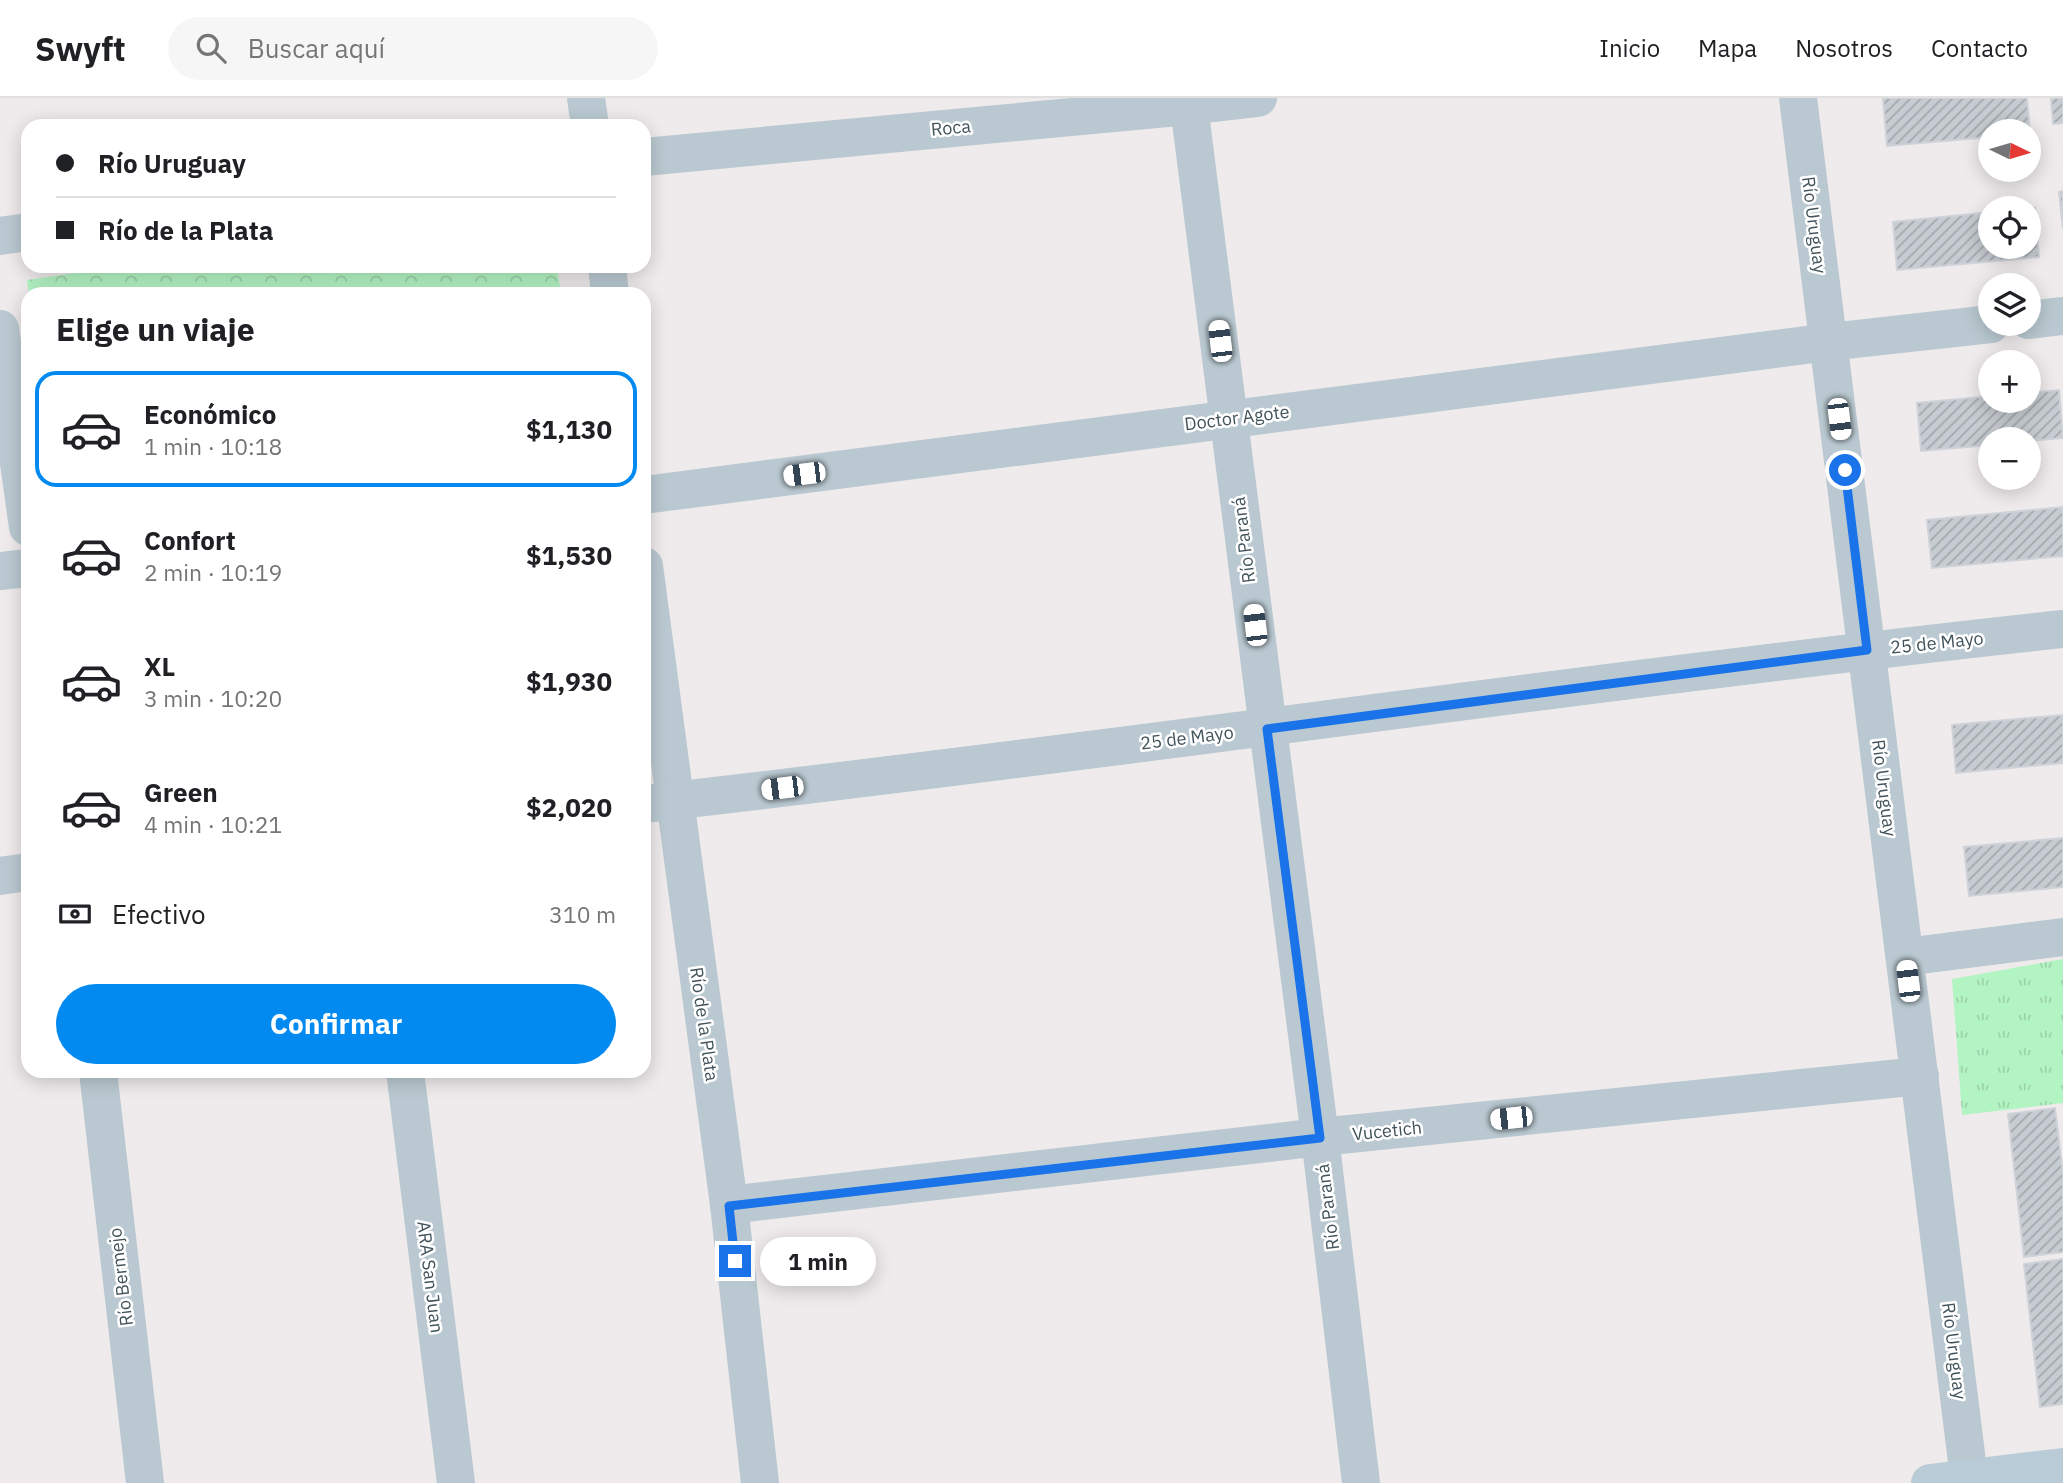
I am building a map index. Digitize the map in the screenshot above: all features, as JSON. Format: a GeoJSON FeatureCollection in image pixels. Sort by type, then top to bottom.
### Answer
{"type":"FeatureCollection","features":[{"type":"Feature","properties":{"kind":"main road"},"geometry":{"type":"LineString","coordinates":[[1930,1483],[2063,1467]]}},
{"type":"Feature","properties":{"kind":"street"},"geometry":{"type":"LineString","coordinates":[[586,98],[589,119]]}},
{"type":"Feature","properties":{"kind":"street","name":"Roca"},"geometry":{"type":"LineString","coordinates":[[651,156],[1189,102],[1258,98]]}},
{"type":"Feature","properties":{"kind":"street","name":"Río Uruguay"},"geometry":{"type":"LineString","coordinates":[[1798,98],[1969,1478]]}},
{"type":"Feature","properties":{"kind":"street","name":"Río Paraná"},"geometry":{"type":"LineString","coordinates":[[1189,102],[1361,1483]]}},
{"type":"Feature","properties":{"kind":"street"},"geometry":{"type":"LineString","coordinates":[[0,236],[21,233]]}},
{"type":"Feature","properties":{"kind":"street"},"geometry":{"type":"LineString","coordinates":[[2041,319],[2063,316]]}},
{"type":"Feature","properties":{"kind":"street","name":"Doctor Agote"},"geometry":{"type":"LineString","coordinates":[[651,494],[1829,342],[1978,325]]}},
{"type":"Feature","properties":{"kind":"street"},"geometry":{"type":"LineString","coordinates":[[0,329],[21,478]]}},
{"type":"Feature","properties":{"kind":"street"},"geometry":{"type":"LineString","coordinates":[[0,571],[21,569]]}},
{"type":"Feature","properties":{"kind":"street","name":"25 de Mayo"},"geometry":{"type":"LineString","coordinates":[[659,803],[1267,729],[1867,650],[2063,629]]}},
{"type":"Feature","properties":{"kind":"street","name":"Río de la Plata"},"geometry":{"type":"LineString","coordinates":[[651,677],[659,803],[729,1206],[760,1483]]}},
{"type":"Feature","properties":{"kind":"street"},"geometry":{"type":"LineString","coordinates":[[0,876],[21,873]]}},
{"type":"Feature","properties":{"kind":"street"},"geometry":{"type":"LineString","coordinates":[[1905,957],[2063,937]]}},
{"type":"Feature","properties":{"kind":"street","name":"Vucetich"},"geometry":{"type":"LineString","coordinates":[[729,1206],[1320,1138],[1920,1076]]}},
{"type":"Feature","properties":{"kind":"street","name":"Río Bermejo"},"geometry":{"type":"LineString","coordinates":[[98,1078],[145,1483]]}},
{"type":"Feature","properties":{"kind":"street","name":"ARA San Juan"},"geometry":{"type":"LineString","coordinates":[[406,1078],[456,1483]]}},
{"type":"Feature","properties":{"kind":"green space"},"geometry":{"type":"Polygon","coordinates":[[[75,273],[558,273],[560,287],[28,287],[27,280],[75,273]]]}},
{"type":"Feature","properties":{"kind":"green space"},"geometry":{"type":"Polygon","coordinates":[[[2063,959],[2063,1103],[1962,1115],[1952,979],[2063,959]]]}},
{"type":"Feature","properties":{"kind":"building"},"geometry":{"type":"Polygon","coordinates":[[[1883,98],[2027,98],[2029,119],[1978,119],[1978,138],[1887,146],[1883,98]]]}},
{"type":"Feature","properties":{"kind":"building"},"geometry":{"type":"Polygon","coordinates":[[[2051,98],[2063,98],[2063,123],[2053,124],[2051,98]]]}},
{"type":"Feature","properties":{"kind":"building"},"geometry":{"type":"Polygon","coordinates":[[[2063,191],[2063,229],[2059,192],[2063,191]]]}},
{"type":"Feature","properties":{"kind":"building"},"geometry":{"type":"Polygon","coordinates":[[[1978,213],[1978,259],[2017,259],[1897,270],[1893,222],[1978,213]]]}},
{"type":"Feature","properties":{"kind":"building"},"geometry":{"type":"Polygon","coordinates":[[[2059,390],[2063,438],[2041,440],[2041,427],[1978,427],[1978,446],[1921,451],[1917,403],[1978,397],[1978,413],[2041,413],[2041,392],[2059,390]]]}},
{"type":"Feature","properties":{"kind":"building"},"geometry":{"type":"Polygon","coordinates":[[[2063,507],[2063,556],[1932,568],[1927,520],[2063,507]]]}},
{"type":"Feature","properties":{"kind":"building"},"geometry":{"type":"Polygon","coordinates":[[[2063,715],[2063,763],[1956,773],[1952,725],[2063,715]]]}},
{"type":"Feature","properties":{"kind":"building"},"geometry":{"type":"Polygon","coordinates":[[[2063,838],[2063,887],[1969,896],[1964,847],[2063,838]]]}},
{"type":"Feature","properties":{"kind":"building"},"geometry":{"type":"Polygon","coordinates":[[[2055,1108],[2063,1174],[2063,1252],[2024,1257],[2008,1114],[2055,1108]]]}},
{"type":"Feature","properties":{"kind":"building"},"geometry":{"type":"Polygon","coordinates":[[[2063,1259],[2063,1404],[2040,1407],[2024,1264],[2063,1259]]]}},
{"type":"Feature","properties":{"kind":"route"},"geometry":{"type":"LineString","coordinates":[[735,1261],[729,1206],[1320,1138],[1267,729],[1867,650],[1845,470]]}}]}
